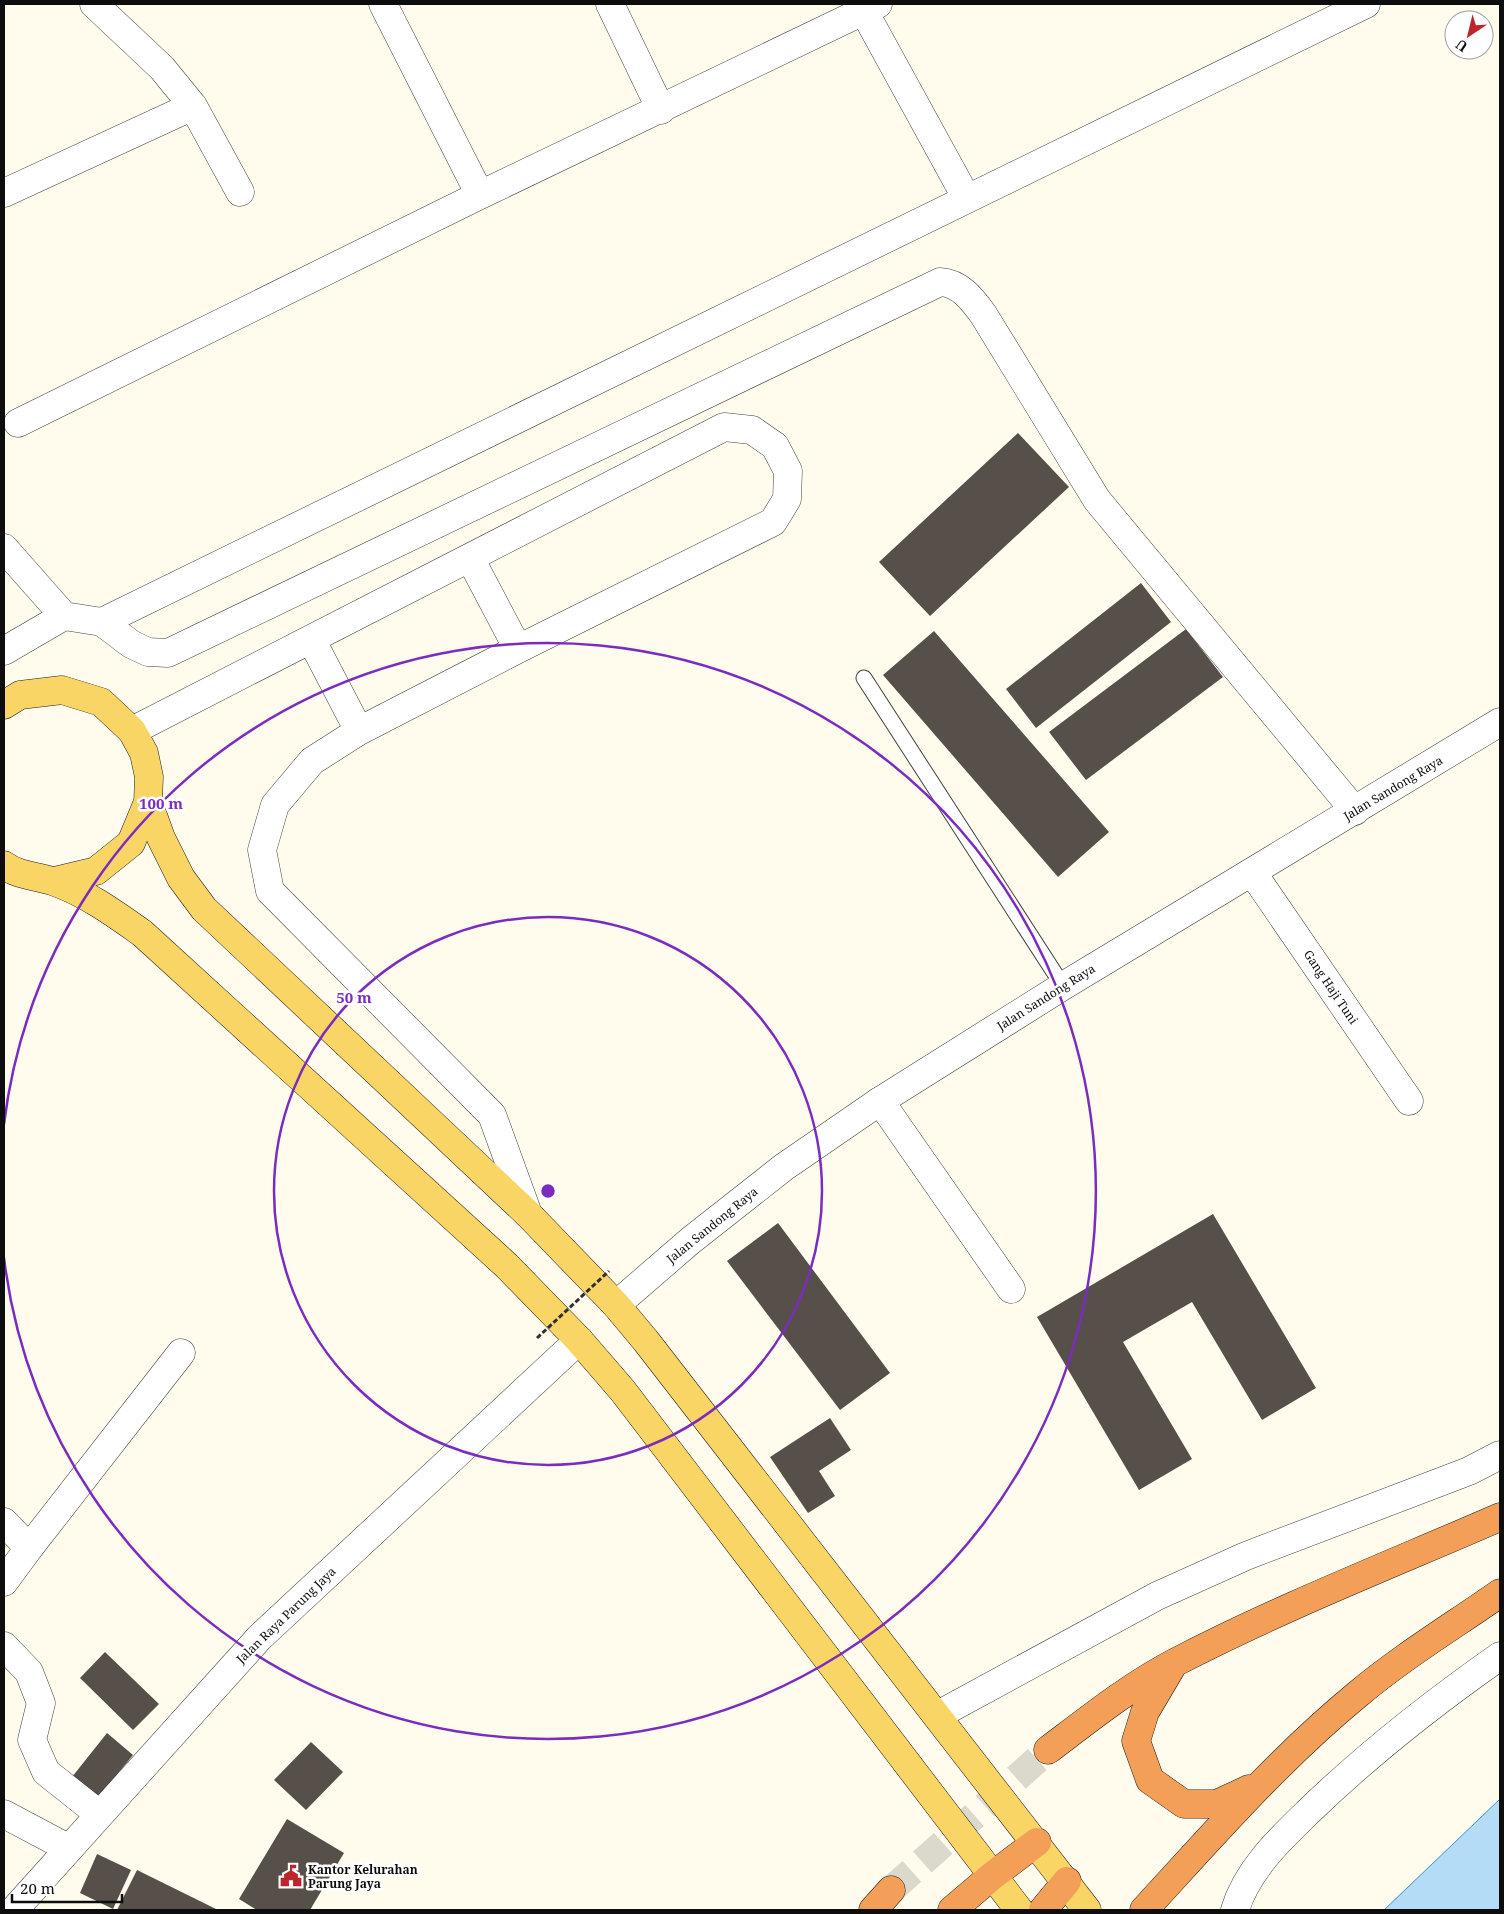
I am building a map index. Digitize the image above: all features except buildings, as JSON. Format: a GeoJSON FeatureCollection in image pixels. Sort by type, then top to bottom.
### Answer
{"type":"FeatureCollection","features":[{"type":"Feature","properties":{"kind":"highway"},"geometry":{"type":"LineString","coordinates":[[1048,1750],[1112,1702],[1174,1663],[1500,1517]]}},
{"type":"Feature","properties":{"kind":"highway"},"geometry":{"type":"LineString","coordinates":[[1144,1910],[1260,1784],[1359,1694],[1500,1593]]}},
{"type":"Feature","properties":{"kind":"highway"},"geometry":{"type":"LineString","coordinates":[[1174,1663],[1145,1712],[1136,1741],[1150,1780],[1184,1804],[1217,1804],[1260,1784]]}},
{"type":"Feature","properties":{"kind":"highway"},"geometry":{"type":"LineString","coordinates":[[952,1910],[992,1876],[1037,1842]]}},
{"type":"Feature","properties":{"kind":"highway"},"geometry":{"type":"LineString","coordinates":[[1043,1910],[1067,1881]]}},
{"type":"Feature","properties":{"kind":"highway"},"geometry":{"type":"LineString","coordinates":[[873,1910],[891,1890]]}},
{"type":"Feature","properties":{"kind":"main road"},"geometry":{"type":"LineString","coordinates":[[4,705],[20,695],[62,690],[102,702],[132,731],[144,753],[149,777],[148,802],[131,843],[96,871],[54,881]]}},
{"type":"Feature","properties":{"kind":"main road"},"geometry":{"type":"LineString","coordinates":[[148,802],[181,878],[204,909],[528,1214],[616,1305],[1037,1842],[1087,1910]]}},
{"type":"Feature","properties":{"kind":"main road"},"geometry":{"type":"LineString","coordinates":[[7,870],[54,881],[113,913],[142,933],[507,1266],[579,1340],[623,1390],[1019,1910]]}},
{"type":"Feature","properties":{"kind":"street"},"geometry":{"type":"LineString","coordinates":[[94,4],[162,68],[193,106],[240,192]]}},
{"type":"Feature","properties":{"kind":"street"},"geometry":{"type":"LineString","coordinates":[[383,4],[480,195]]}},
{"type":"Feature","properties":{"kind":"street"},"geometry":{"type":"LineString","coordinates":[[610,4],[660,110]]}},
{"type":"Feature","properties":{"kind":"street"},"geometry":{"type":"LineString","coordinates":[[102,622],[1366,4]]}},
{"type":"Feature","properties":{"kind":"street"},"geometry":{"type":"LineString","coordinates":[[18,423],[480,195],[660,110],[867,6],[967,200]]}},
{"type":"Feature","properties":{"kind":"street"},"geometry":{"type":"LineString","coordinates":[[4,193],[193,106]]}},
{"type":"Feature","properties":{"kind":"street"},"geometry":{"type":"LineString","coordinates":[[4,651],[64,616],[102,622],[131,644],[148,652],[168,653],[931,286],[940,282],[950,282],[969,295],[982,314],[1097,500],[1355,811]]}},
{"type":"Feature","properties":{"kind":"street"},"geometry":{"type":"LineString","coordinates":[[132,731],[724,427],[752,430],[775,446],[788,471],[787,499],[772,522],[359,731],[312,761],[275,805],[262,850],[270,891],[492,1115],[528,1214]]}},
{"type":"Feature","properties":{"kind":"street"},"geometry":{"type":"LineString","coordinates":[[4,548],[64,616]]}},
{"type":"Feature","properties":{"kind":"street"},"geometry":{"type":"LineString","coordinates":[[470,558],[518,649]]}},
{"type":"Feature","properties":{"kind":"street"},"geometry":{"type":"LineString","coordinates":[[311,639],[359,731]]}},
{"type":"Feature","properties":{"kind":"street","name":"Jalan Sandong Raya"},"geometry":{"type":"LineString","coordinates":[[616,1305],[690,1241],[784,1167],[880,1101],[1063,986],[1500,722]]}},
{"type":"Feature","properties":{"kind":"street","name":"Gang Haji Tuni"},"geometry":{"type":"LineString","coordinates":[[1252,872],[1409,1101]]}},
{"type":"Feature","properties":{"kind":"street"},"geometry":{"type":"LineString","coordinates":[[880,1101],[1011,1289]]}},
{"type":"Feature","properties":{"kind":"street","name":"Jalan Raya Parung Jaya"},"geometry":{"type":"LineString","coordinates":[[16,1910],[68,1848],[259,1638],[579,1340]]}},
{"type":"Feature","properties":{"kind":"street"},"geometry":{"type":"LineString","coordinates":[[4,1582],[181,1353]]}},
{"type":"Feature","properties":{"kind":"street"},"geometry":{"type":"LineString","coordinates":[[938,1715],[1157,1596],[1246,1556],[1469,1471],[1500,1455]]}},
{"type":"Feature","properties":{"kind":"street"},"geometry":{"type":"LineString","coordinates":[[4,1522],[30,1548]]}},
{"type":"Feature","properties":{"kind":"street"},"geometry":{"type":"LineString","coordinates":[[4,1646],[29,1672],[42,1702],[32,1740],[46,1772],[100,1814]]}},
{"type":"Feature","properties":{"kind":"street"},"geometry":{"type":"LineString","coordinates":[[1235,1910],[1239,1898],[1258,1866],[1284,1835],[1335,1786],[1432,1704],[1500,1656]]}},
{"type":"Feature","properties":{"kind":"street"},"geometry":{"type":"LineString","coordinates":[[4,1814],[68,1848]]}},
{"type":"Feature","properties":{"kind":"lane"},"geometry":{"type":"LineString","coordinates":[[864,678],[1063,986]]}},
{"type":"Feature","properties":{"kind":"path"},"geometry":{"type":"LineString","coordinates":[[537,1338],[609,1271]]}},
{"type":"Feature","properties":{"kind":"water"},"geometry":{"type":"Polygon","coordinates":[[[1500,1799],[1500,1910],[1384,1910],[1500,1799]]]}},
{"type":"Feature","properties":{"kind":"tunnel"},"geometry":{"type":"LineString","coordinates":[[891,1890],[1048,1750]]}},
{"type":"Feature","properties":{"kind":"place","name":"Kantor Kelurahan Parung Jaya"},"geometry":{"type":"Point","coordinates":[291,1876]}}]}
